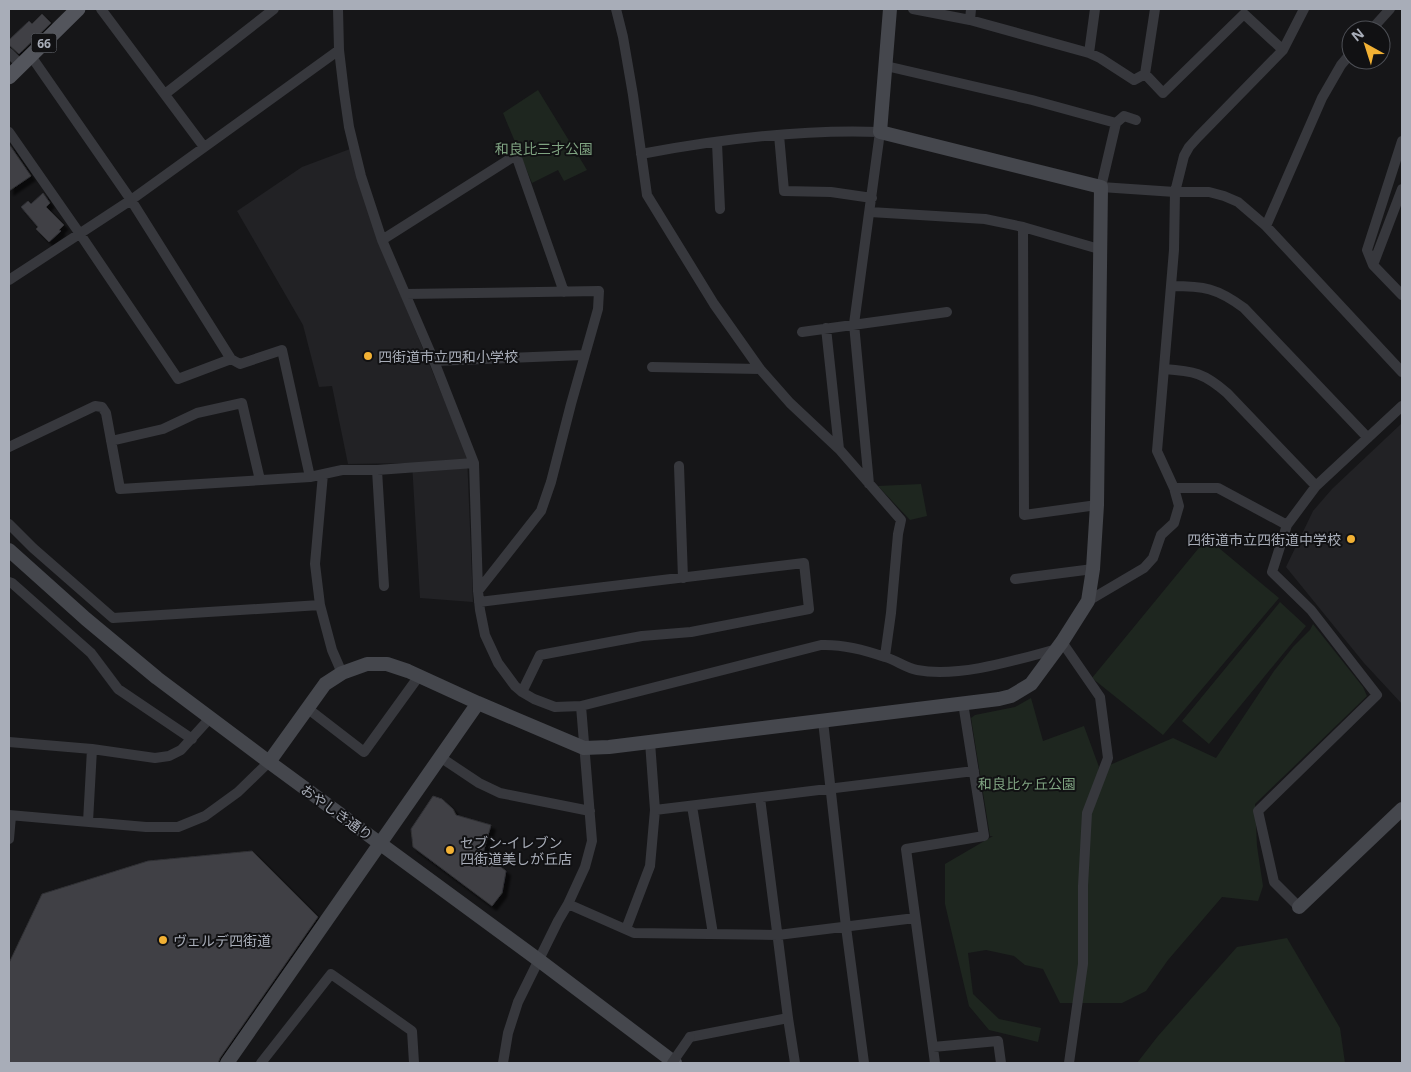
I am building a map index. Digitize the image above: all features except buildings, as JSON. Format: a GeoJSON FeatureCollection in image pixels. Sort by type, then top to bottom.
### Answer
{"type":"FeatureCollection","features":[{"type":"Feature","properties":{"kind":"main road","name":"66"},"geometry":{"type":"LineString","coordinates":[[9,77],[78,9]]}},
{"type":"Feature","properties":{"kind":"street"},"geometry":{"type":"LineString","coordinates":[[101,9],[204,147]]}},
{"type":"Feature","properties":{"kind":"street"},"geometry":{"type":"LineString","coordinates":[[165,94],[274,9]]}},
{"type":"Feature","properties":{"kind":"street"},"geometry":{"type":"LineString","coordinates":[[338,9],[339,50],[349,127],[361,176],[382,240],[434,361],[474,464],[479,596],[485,635],[498,664],[515,686],[534,699],[555,707],[581,706],[822,645],[837,644],[885,656],[916,670],[965,670],[1016,660],[1060,646]]}},
{"type":"Feature","properties":{"kind":"street"},"geometry":{"type":"LineString","coordinates":[[616,9],[623,37],[642,154],[646,195],[714,304],[760,369],[790,403],[839,449],[901,520],[885,656]]}},
{"type":"Feature","properties":{"kind":"street"},"geometry":{"type":"LineString","coordinates":[[868,484],[854,324],[880,132],[890,9]]}},
{"type":"Feature","properties":{"kind":"street"},"geometry":{"type":"LineString","coordinates":[[914,9],[970,20],[1089,53],[1134,80],[1146,74]]}},
{"type":"Feature","properties":{"kind":"street"},"geometry":{"type":"LineString","coordinates":[[970,20],[971,9]]}},
{"type":"Feature","properties":{"kind":"street"},"geometry":{"type":"LineString","coordinates":[[1089,53],[1095,9]]}},
{"type":"Feature","properties":{"kind":"street"},"geometry":{"type":"LineString","coordinates":[[1155,9],[1146,74],[1163,93],[1244,14],[1283,50]]}},
{"type":"Feature","properties":{"kind":"street"},"geometry":{"type":"LineString","coordinates":[[1088,601],[1144,568],[1153,558],[1161,535],[1174,522],[1179,506],[1174,488],[1157,452],[1174,250],[1175,192],[1184,156],[1189,147],[1283,50],[1304,9]]}},
{"type":"Feature","properties":{"kind":"street"},"geometry":{"type":"LineString","coordinates":[[1380,20],[1390,9]]}},
{"type":"Feature","properties":{"kind":"street"},"geometry":{"type":"LineString","coordinates":[[9,280],[131,200],[339,50]]}},
{"type":"Feature","properties":{"kind":"street"},"geometry":{"type":"LineString","coordinates":[[9,53],[26,60],[131,200],[231,359],[240,364],[282,350],[310,477]]}},
{"type":"Feature","properties":{"kind":"street"},"geometry":{"type":"LineString","coordinates":[[1266,226],[1322,98],[1341,65]]}},
{"type":"Feature","properties":{"kind":"street"},"geometry":{"type":"LineString","coordinates":[[886,66],[1032,100],[1116,123]]}},
{"type":"Feature","properties":{"kind":"street"},"geometry":{"type":"LineString","coordinates":[[9,839],[10,816],[146,827],[178,827],[205,816],[230,798],[269,762],[325,684],[342,673],[367,664],[387,664],[419,676],[584,748],[609,747],[963,703],[1012,696],[1019,692],[1031,684],[1060,646],[1088,601],[1093,569],[1097,505],[1101,187],[1116,123],[1124,116],[1136,120]]}},
{"type":"Feature","properties":{"kind":"street"},"geometry":{"type":"LineString","coordinates":[[642,154],[679,147],[778,135],[837,131],[880,132],[1101,187],[1175,192],[1209,192],[1224,196],[1238,202],[1266,226],[1402,372]]}},
{"type":"Feature","properties":{"kind":"street"},"geometry":{"type":"LineString","coordinates":[[9,132],[178,379],[231,359]]}},
{"type":"Feature","properties":{"kind":"street"},"geometry":{"type":"LineString","coordinates":[[778,135],[784,191],[831,192],[872,198]]}},
{"type":"Feature","properties":{"kind":"street"},"geometry":{"type":"LineString","coordinates":[[1402,141],[1367,250],[1373,265],[1402,296]]}},
{"type":"Feature","properties":{"kind":"street"},"geometry":{"type":"LineString","coordinates":[[716,142],[720,209]]}},
{"type":"Feature","properties":{"kind":"street"},"geometry":{"type":"LineString","coordinates":[[382,240],[516,155],[564,292]]}},
{"type":"Feature","properties":{"kind":"street"},"geometry":{"type":"LineString","coordinates":[[1373,265],[1402,193]]}},
{"type":"Feature","properties":{"kind":"street"},"geometry":{"type":"LineString","coordinates":[[870,212],[985,219],[1023,227],[1099,248]]}},
{"type":"Feature","properties":{"kind":"street"},"geometry":{"type":"LineString","coordinates":[[1023,227],[1024,515],[1097,505]]}},
{"type":"Feature","properties":{"kind":"street"},"geometry":{"type":"LineString","coordinates":[[1171,286],[1199,286],[1214,290],[1231,298],[1244,308],[1368,438]]}},
{"type":"Feature","properties":{"kind":"street"},"geometry":{"type":"LineString","coordinates":[[404,294],[599,291],[598,309],[570,404],[552,482],[541,511],[479,596]]}},
{"type":"Feature","properties":{"kind":"street"},"geometry":{"type":"LineString","coordinates":[[802,332],[947,312]]}},
{"type":"Feature","properties":{"kind":"street"},"geometry":{"type":"LineString","coordinates":[[826,328],[839,449]]}},
{"type":"Feature","properties":{"kind":"street"},"geometry":{"type":"LineString","coordinates":[[434,361],[584,355]]}},
{"type":"Feature","properties":{"kind":"street"},"geometry":{"type":"LineString","coordinates":[[652,367],[760,369]]}},
{"type":"Feature","properties":{"kind":"street"},"geometry":{"type":"LineString","coordinates":[[1164,369],[1192,372],[1213,381],[1316,486]]}},
{"type":"Feature","properties":{"kind":"street"},"geometry":{"type":"LineString","coordinates":[[111,441],[163,429],[197,413],[242,403],[260,480]]}},
{"type":"Feature","properties":{"kind":"street"},"geometry":{"type":"LineString","coordinates":[[9,446],[95,406],[102,407],[106,413],[120,489],[310,477],[342,470],[377,470],[474,464]]}},
{"type":"Feature","properties":{"kind":"street"},"geometry":{"type":"LineString","coordinates":[[1402,406],[1316,486],[1287,525],[1272,572],[1311,610],[1377,695],[1258,811],[1274,882],[1299,907],[1402,809]]}},
{"type":"Feature","properties":{"kind":"street"},"geometry":{"type":"LineString","coordinates":[[679,466],[683,578]]}},
{"type":"Feature","properties":{"kind":"street"},"geometry":{"type":"LineString","coordinates":[[377,470],[384,586]]}},
{"type":"Feature","properties":{"kind":"street"},"geometry":{"type":"LineString","coordinates":[[323,474],[315,564],[320,605],[332,650],[342,673]]}},
{"type":"Feature","properties":{"kind":"street"},"geometry":{"type":"LineString","coordinates":[[1174,488],[1218,488],[1287,525]]}},
{"type":"Feature","properties":{"kind":"street"},"geometry":{"type":"LineString","coordinates":[[9,524],[33,548],[113,618],[320,605]]}},
{"type":"Feature","properties":{"kind":"street","name":"おやしき通り"},"geometry":{"type":"LineString","coordinates":[[9,550],[157,678],[540,961],[674,1063]]}},
{"type":"Feature","properties":{"kind":"street"},"geometry":{"type":"LineString","coordinates":[[479,596],[683,578],[804,564],[809,609],[690,632],[642,636],[540,656],[522,692]]}},
{"type":"Feature","properties":{"kind":"street"},"geometry":{"type":"LineString","coordinates":[[1015,579],[1093,569]]}},
{"type":"Feature","properties":{"kind":"street"},"geometry":{"type":"LineString","coordinates":[[9,582],[90,654],[118,689],[192,739]]}},
{"type":"Feature","properties":{"kind":"street"},"geometry":{"type":"LineString","coordinates":[[1060,646],[1100,697],[1108,758],[1087,813],[1083,886],[1083,964],[1069,1063]]}},
{"type":"Feature","properties":{"kind":"street"},"geometry":{"type":"LineString","coordinates":[[307,708],[364,752],[419,676]]}},
{"type":"Feature","properties":{"kind":"street"},"geometry":{"type":"LineString","coordinates":[[227,1063],[478,703]]}},
{"type":"Feature","properties":{"kind":"street"},"geometry":{"type":"LineString","coordinates":[[935,1063],[906,849],[984,836],[963,703]]}},
{"type":"Feature","properties":{"kind":"street"},"geometry":{"type":"LineString","coordinates":[[503,1063],[508,1033],[518,1002],[568,904],[585,866],[592,841],[581,706]]}},
{"type":"Feature","properties":{"kind":"street"},"geometry":{"type":"LineString","coordinates":[[9,742],[156,758],[169,756],[182,750],[211,717]]}},
{"type":"Feature","properties":{"kind":"street"},"geometry":{"type":"LineString","coordinates":[[823,720],[846,927],[864,1063]]}},
{"type":"Feature","properties":{"kind":"street"},"geometry":{"type":"LineString","coordinates":[[626,929],[650,866],[655,810],[650,742]]}},
{"type":"Feature","properties":{"kind":"street"},"geometry":{"type":"LineString","coordinates":[[88,822],[92,750]]}},
{"type":"Feature","properties":{"kind":"street"},"geometry":{"type":"LineString","coordinates":[[440,757],[479,783],[500,793],[590,811]]}},
{"type":"Feature","properties":{"kind":"street"},"geometry":{"type":"LineString","coordinates":[[655,810],[974,771]]}},
{"type":"Feature","properties":{"kind":"street"},"geometry":{"type":"LineString","coordinates":[[760,798],[788,1018],[796,1063]]}},
{"type":"Feature","properties":{"kind":"street"},"geometry":{"type":"LineString","coordinates":[[692,806],[713,934]]}},
{"type":"Feature","properties":{"kind":"street"},"geometry":{"type":"LineString","coordinates":[[568,904],[634,933],[778,935],[915,918]]}},
{"type":"Feature","properties":{"kind":"street"},"geometry":{"type":"LineString","coordinates":[[261,1063],[331,974],[412,1031],[414,1063]]}},
{"type":"Feature","properties":{"kind":"street"},"geometry":{"type":"LineString","coordinates":[[674,1063],[690,1038],[699,1034],[788,1018]]}},
{"type":"Feature","properties":{"kind":"street"},"geometry":{"type":"LineString","coordinates":[[933,1048],[998,1040],[1001,1063]]}},
{"type":"Feature","properties":{"kind":"shaded area","name":"四街道市立四和小学校"},"geometry":{"type":"Polygon","coordinates":[[[350,149],[380,245],[467,455],[473,602],[420,598],[412,463],[348,464],[332,386],[319,387],[303,325],[237,211],[302,167],[350,149]]]}},
{"type":"Feature","properties":{"kind":"shaded area","name":"四街道市立四街道中学校"},"geometry":{"type":"Polygon","coordinates":[[[1402,423],[1402,704],[1364,663],[1286,567],[1313,511],[1332,489],[1402,423]]]}},
{"type":"Feature","properties":{"kind":"green space","name":"和良比三才公園"},"geometry":{"type":"Polygon","coordinates":[[[538,90],[587,170],[564,181],[558,170],[532,183],[503,113],[538,90]]]}},
{"type":"Feature","properties":{"kind":"green space"},"geometry":{"type":"Polygon","coordinates":[[[921,484],[927,516],[910,520],[878,486],[921,484]]]}},
{"type":"Feature","properties":{"kind":"green space"},"geometry":{"type":"Polygon","coordinates":[[[1207,538],[1279,598],[1163,735],[1092,678],[1207,538]]]}},
{"type":"Feature","properties":{"kind":"green space"},"geometry":{"type":"Polygon","coordinates":[[[1280,602],[1306,626],[1209,744],[1182,721],[1280,602]]]}},
{"type":"Feature","properties":{"kind":"green space","name":"和良比ヶ丘公園"},"geometry":{"type":"Polygon","coordinates":[[[1313,624],[1363,687],[1367,696],[1255,804],[1257,846],[1263,886],[1258,901],[1222,897],[1168,960],[1146,991],[1122,1003],[1060,1003],[1043,969],[1025,965],[1014,956],[986,950],[968,953],[973,994],[999,1019],[1041,1028],[1038,1042],[989,1030],[969,1006],[945,904],[945,864],[993,836],[990,836],[971,718],[975,715],[1015,707],[1031,698],[1043,741],[1084,726],[1099,767],[1098,770],[1173,738],[1216,758],[1274,671],[1293,647],[1310,630],[1313,624]]]}},
{"type":"Feature","properties":{"kind":"green space"},"geometry":{"type":"Polygon","coordinates":[[[1287,938],[1340,1028],[1345,1063],[1137,1063],[1158,1036],[1237,947],[1287,938]]]}},
{"type":"Feature","properties":{"kind":"place","name":"四街道市立四和小学校"},"geometry":{"type":"Point","coordinates":[368,356]}},
{"type":"Feature","properties":{"kind":"place","name":"四街道市立四街道中学校"},"geometry":{"type":"Point","coordinates":[1351,539]}},
{"type":"Feature","properties":{"kind":"place","name":"セブン-イレブン 四街道美しが丘店"},"geometry":{"type":"Point","coordinates":[450,850]}},
{"type":"Feature","properties":{"kind":"place","name":"ヴェルデ四街道"},"geometry":{"type":"Point","coordinates":[163,940]}}]}
